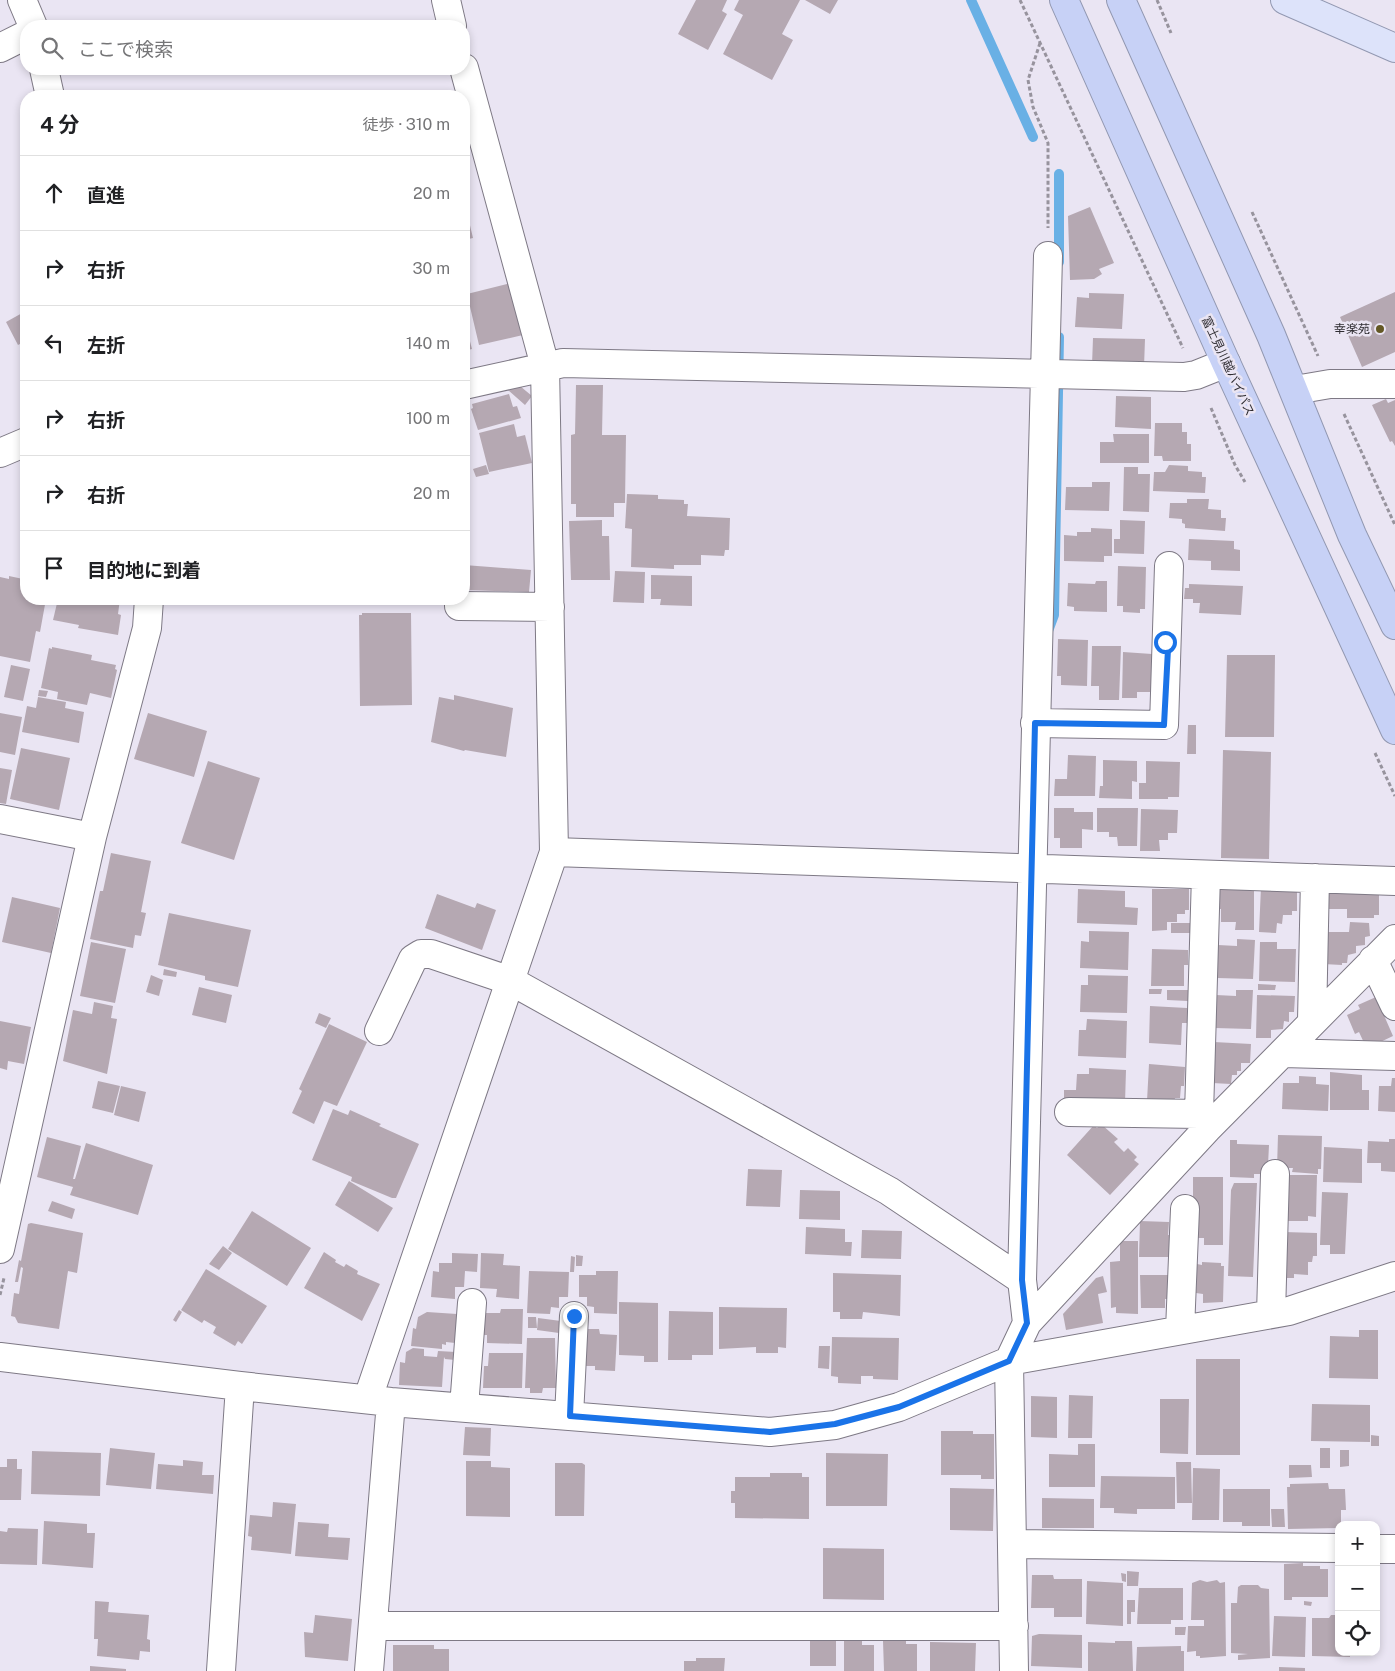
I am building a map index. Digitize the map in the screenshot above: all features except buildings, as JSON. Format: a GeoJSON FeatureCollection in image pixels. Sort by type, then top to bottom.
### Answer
{"type":"FeatureCollection","features":[{"type":"Feature","properties":{"kind":"highway","name":"富士見川越バイパス"},"geometry":{"type":"LineString","coordinates":[[1064,0],[1226,363],[1395,730]]}},
{"type":"Feature","properties":{"kind":"highway"},"geometry":{"type":"LineString","coordinates":[[1121,0],[1295,390],[1352,535],[1395,625]]}},
{"type":"Feature","properties":{"kind":"main road"},"geometry":{"type":"LineString","coordinates":[[1285,0],[1395,48]]}},
{"type":"Feature","properties":{"kind":"street"},"geometry":{"type":"LineString","coordinates":[[22,0],[30,20]]}},
{"type":"Feature","properties":{"kind":"street"},"geometry":{"type":"LineString","coordinates":[[446,0],[451,20]]}},
{"type":"Feature","properties":{"kind":"street"},"geometry":{"type":"LineString","coordinates":[[0,48],[20,38]]}},
{"type":"Feature","properties":{"kind":"street"},"geometry":{"type":"LineString","coordinates":[[45,75],[49,90]]}},
{"type":"Feature","properties":{"kind":"street"},"geometry":{"type":"LineString","coordinates":[[466,75],[470,90]]}},
{"type":"Feature","properties":{"kind":"street"},"geometry":{"type":"LineString","coordinates":[[369,1671],[374,1626],[380,1400],[511,981],[554,852],[545,366],[470,90]]}},
{"type":"Feature","properties":{"kind":"street"},"geometry":{"type":"LineString","coordinates":[[1027,1323],[1022,1280],[1048,256]]}},
{"type":"Feature","properties":{"kind":"street"},"geometry":{"type":"LineString","coordinates":[[470,384],[563,363],[1184,377],[1196,375],[1226,363]]}},
{"type":"Feature","properties":{"kind":"street"},"geometry":{"type":"LineString","coordinates":[[1295,390],[1330,384],[1395,384]]}},
{"type":"Feature","properties":{"kind":"street"},"geometry":{"type":"LineString","coordinates":[[0,453],[20,445]]}},
{"type":"Feature","properties":{"kind":"street"},"geometry":{"type":"LineString","coordinates":[[1035,723],[1164,725],[1169,566]]}},
{"type":"Feature","properties":{"kind":"street"},"geometry":{"type":"LineString","coordinates":[[0,1249],[92,837],[147,628],[149,605]]}},
{"type":"Feature","properties":{"kind":"street"},"geometry":{"type":"LineString","coordinates":[[459,606],[550,607]]}},
{"type":"Feature","properties":{"kind":"street"},"geometry":{"type":"LineString","coordinates":[[0,819],[92,837]]}},
{"type":"Feature","properties":{"kind":"street"},"geometry":{"type":"LineString","coordinates":[[554,852],[1395,881]]}},
{"type":"Feature","properties":{"kind":"street"},"geometry":{"type":"LineString","coordinates":[[1203,1121],[1206,875]]}},
{"type":"Feature","properties":{"kind":"street"},"geometry":{"type":"LineString","coordinates":[[1312,1021],[1315,878]]}},
{"type":"Feature","properties":{"kind":"street"},"geometry":{"type":"LineString","coordinates":[[1014,1671],[1009,1361],[1027,1323],[1203,1121],[1283,1053],[1312,1021],[1395,939]]}},
{"type":"Feature","properties":{"kind":"street"},"geometry":{"type":"LineString","coordinates":[[379,1031],[413,958],[421,954],[431,954],[511,981],[889,1191],[1022,1280]]}},
{"type":"Feature","properties":{"kind":"street"},"geometry":{"type":"LineString","coordinates":[[1373,960],[1395,1006]]}},
{"type":"Feature","properties":{"kind":"street"},"geometry":{"type":"LineString","coordinates":[[1283,1053],[1395,1056]]}},
{"type":"Feature","properties":{"kind":"street"},"geometry":{"type":"LineString","coordinates":[[1068,1112],[1203,1121]]}},
{"type":"Feature","properties":{"kind":"street"},"geometry":{"type":"LineString","coordinates":[[1271,1314],[1275,1174]]}},
{"type":"Feature","properties":{"kind":"street"},"geometry":{"type":"LineString","coordinates":[[1180,1330],[1186,1209]]}},
{"type":"Feature","properties":{"kind":"street"},"geometry":{"type":"LineString","coordinates":[[0,1357],[240,1386],[380,1400],[770,1432],[835,1424],[899,1407],[1009,1361],[1271,1314],[1395,1276]]}},
{"type":"Feature","properties":{"kind":"street"},"geometry":{"type":"LineString","coordinates":[[464,1407],[472,1303]]}},
{"type":"Feature","properties":{"kind":"street"},"geometry":{"type":"LineString","coordinates":[[570,1416],[574,1316]]}},
{"type":"Feature","properties":{"kind":"street"},"geometry":{"type":"LineString","coordinates":[[221,1671],[240,1386]]}},
{"type":"Feature","properties":{"kind":"street"},"geometry":{"type":"LineString","coordinates":[[1012,1544],[1335,1548]]}},
{"type":"Feature","properties":{"kind":"street"},"geometry":{"type":"LineString","coordinates":[[1380,1549],[1395,1549]]}},
{"type":"Feature","properties":{"kind":"street"},"geometry":{"type":"LineString","coordinates":[[374,1626],[1014,1626]]}},
{"type":"Feature","properties":{"kind":"path"},"geometry":{"type":"LineString","coordinates":[[1020,0],[1185,354]]}},
{"type":"Feature","properties":{"kind":"path"},"geometry":{"type":"LineString","coordinates":[[1157,0],[1168,24]]}},
{"type":"Feature","properties":{"kind":"path"},"geometry":{"type":"LineString","coordinates":[[1040,43],[1028,80],[1033,107],[1048,143],[1048,256]]}},
{"type":"Feature","properties":{"kind":"path"},"geometry":{"type":"LineString","coordinates":[[1340,405],[1395,525]]}},
{"type":"Feature","properties":{"kind":"waterway"},"geometry":{"type":"LineString","coordinates":[[971,0],[1033,137]]}},
{"type":"Feature","properties":{"kind":"waterway"},"geometry":{"type":"LineString","coordinates":[[1059,174],[1059,262]]}},
{"type":"Feature","properties":{"kind":"waterway"},"geometry":{"type":"LineString","coordinates":[[1048,631],[1054,615],[1059,337]]}},
{"type":"Feature","properties":{"kind":"place","name":"幸楽苑"},"geometry":{"type":"Point","coordinates":[1380,329]}},
{"type":"Feature","properties":{"kind":"route"},"geometry":{"type":"LineString","coordinates":[[574,1316],[570,1416],[770,1432],[835,1424],[899,1407],[1009,1361],[1027,1323],[1022,1280],[1035,723],[1164,725],[1168,649],[1165,642]]}}]}
